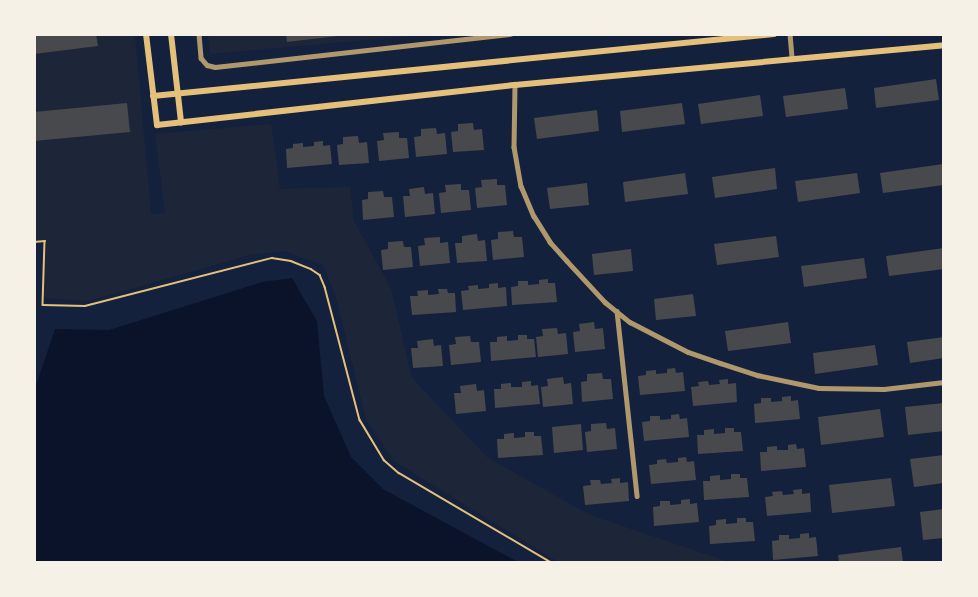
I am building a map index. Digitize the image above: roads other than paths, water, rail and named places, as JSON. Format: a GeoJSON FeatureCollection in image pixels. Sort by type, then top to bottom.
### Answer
{"type":"FeatureCollection","features":[{"type":"Feature","properties":{"kind":"main road"},"geometry":{"type":"LineString","coordinates":[[146,34],[156,125],[515,85],[944,45]]}},
{"type":"Feature","properties":{"kind":"main road"},"geometry":{"type":"LineString","coordinates":[[171,34],[181,122]]}},
{"type":"Feature","properties":{"kind":"main road"},"geometry":{"type":"LineString","coordinates":[[153,96],[774,34]]}},
{"type":"Feature","properties":{"kind":"street"},"geometry":{"type":"LineString","coordinates":[[199,34],[201,58],[207,65],[215,67],[510,34]]}},
{"type":"Feature","properties":{"kind":"street"},"geometry":{"type":"LineString","coordinates":[[790,34],[792,59]]}},
{"type":"Feature","properties":{"kind":"street"},"geometry":{"type":"LineString","coordinates":[[515,85],[514,147],[521,186],[530,206],[550,242],[617,310],[656,336],[688,352],[757,375],[819,388],[846,390],[884,389],[944,382]]}},
{"type":"Feature","properties":{"kind":"street"},"geometry":{"type":"LineString","coordinates":[[617,310],[637,496]]}}]}
